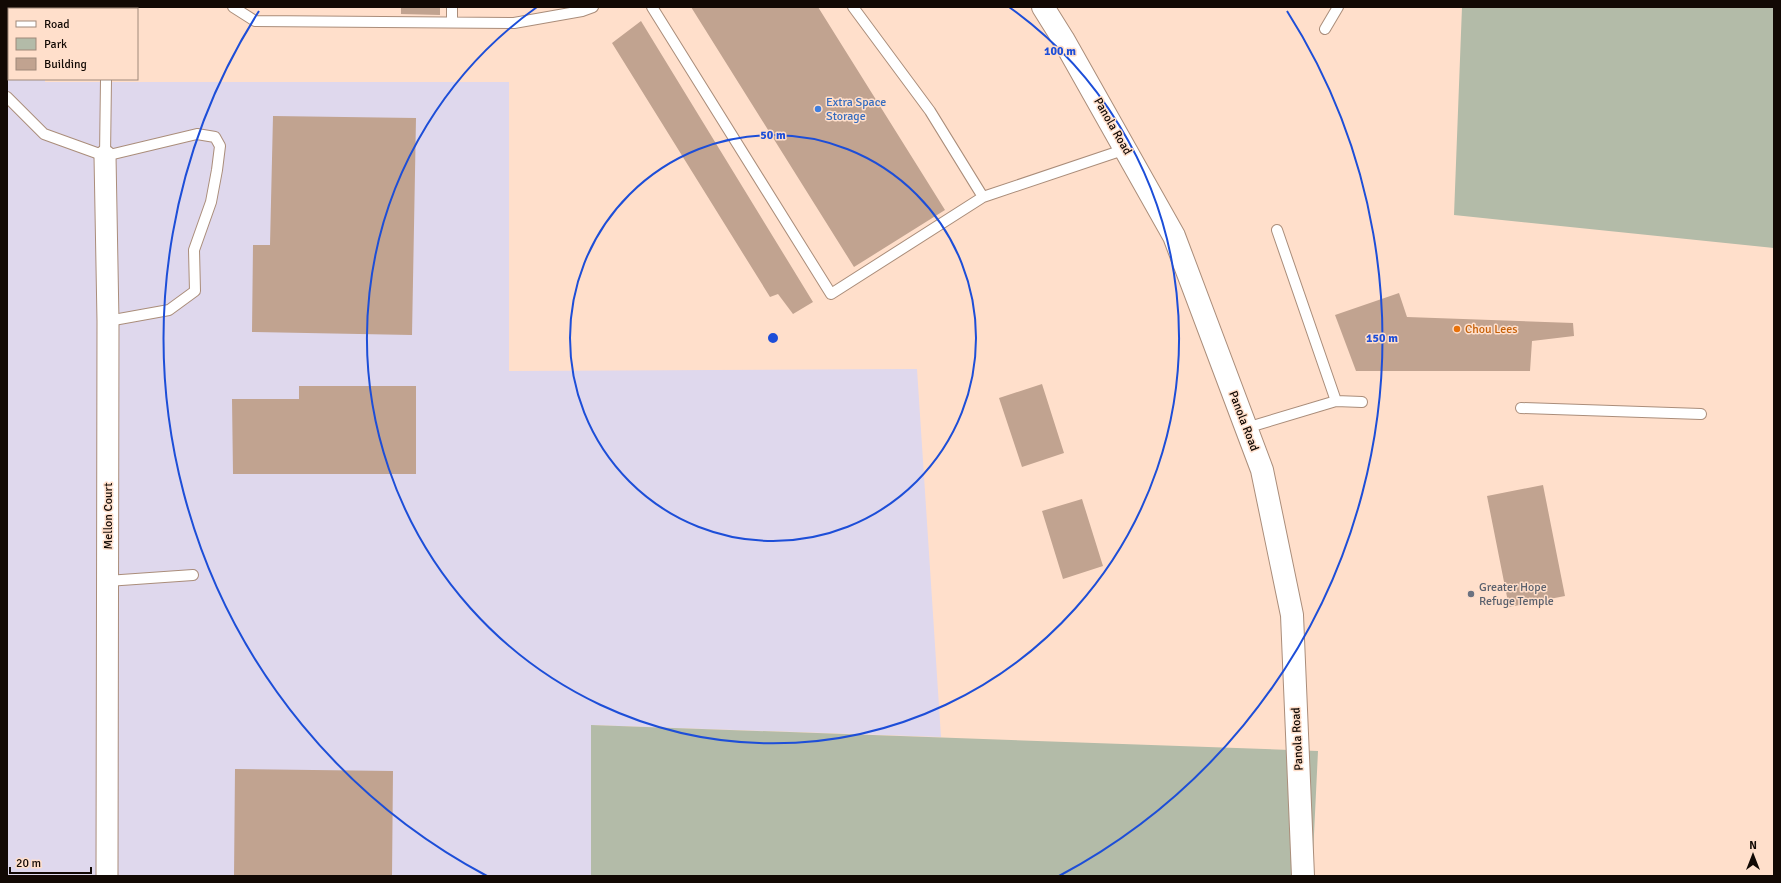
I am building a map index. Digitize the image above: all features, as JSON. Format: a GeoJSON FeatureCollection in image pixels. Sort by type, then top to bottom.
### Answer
{"type":"FeatureCollection","features":[{"type":"Feature","properties":{"kind":"main road","name":"Panola Road"},"geometry":{"type":"LineString","coordinates":[[1043,7],[1126,149],[1174,236],[1262,470],[1292,615],[1304,876]]}},
{"type":"Feature","properties":{"kind":"street","name":"Mellon Court"},"geometry":{"type":"LineString","coordinates":[[105,156],[108,321],[107,876]]}},
{"type":"Feature","properties":{"kind":"lane"},"geometry":{"type":"LineString","coordinates":[[233,7],[255,21],[514,23],[582,11],[592,7]]}},
{"type":"Feature","properties":{"kind":"lane"},"geometry":{"type":"LineString","coordinates":[[452,7],[452,22]]}},
{"type":"Feature","properties":{"kind":"lane"},"geometry":{"type":"LineString","coordinates":[[652,7],[831,294],[983,197],[1126,149]]}},
{"type":"Feature","properties":{"kind":"lane"},"geometry":{"type":"LineString","coordinates":[[853,7],[930,111],[983,197]]}},
{"type":"Feature","properties":{"kind":"lane"},"geometry":{"type":"LineString","coordinates":[[1325,29],[1338,7]]}},
{"type":"Feature","properties":{"kind":"lane"},"geometry":{"type":"LineString","coordinates":[[105,156],[106,80]]}},
{"type":"Feature","properties":{"kind":"lane"},"geometry":{"type":"LineString","coordinates":[[7,97],[44,134],[105,156],[197,134],[215,137],[220,146],[217,170],[210,202],[194,250],[195,291],[169,310],[108,321]]}},
{"type":"Feature","properties":{"kind":"lane"},"geometry":{"type":"LineString","coordinates":[[1276,230],[1336,401]]}},
{"type":"Feature","properties":{"kind":"lane"},"geometry":{"type":"LineString","coordinates":[[1246,428],[1336,401],[1362,402]]}},
{"type":"Feature","properties":{"kind":"lane"},"geometry":{"type":"LineString","coordinates":[[1521,408],[1701,414]]}},
{"type":"Feature","properties":{"kind":"lane"},"geometry":{"type":"LineString","coordinates":[[108,581],[193,575]]}},
{"type":"Feature","properties":{"kind":"shaded area"},"geometry":{"type":"Polygon","coordinates":[[[7,7],[45,7],[8,8],[8,80],[45,80],[45,82],[509,82],[509,371],[917,369],[941,737],[591,725],[591,876],[7,876],[7,7]]]}},
{"type":"Feature","properties":{"kind":"green space"},"geometry":{"type":"Polygon","coordinates":[[[1462,7],[1774,7],[1774,248],[1454,215],[1462,7]]]}},
{"type":"Feature","properties":{"kind":"green space"},"geometry":{"type":"Polygon","coordinates":[[[591,725],[1318,751],[1312,876],[591,876],[591,725]]]}},
{"type":"Feature","properties":{"kind":"building"},"geometry":{"type":"Polygon","coordinates":[[[401,7],[440,7],[440,15],[401,14],[401,7]]]}},
{"type":"Feature","properties":{"kind":"building","name":"Extra Space Storage"},"geometry":{"type":"Polygon","coordinates":[[[691,7],[818,7],[945,210],[854,267],[691,7]]]}},
{"type":"Feature","properties":{"kind":"building"},"geometry":{"type":"Polygon","coordinates":[[[641,21],[813,302],[793,314],[778,294],[770,297],[612,43],[641,21]]]}},
{"type":"Feature","properties":{"kind":"building"},"geometry":{"type":"Polygon","coordinates":[[[273,116],[416,118],[412,335],[252,332],[253,245],[270,245],[273,116]]]}},
{"type":"Feature","properties":{"kind":"building","name":"Chou Lees"},"geometry":{"type":"Polygon","coordinates":[[[1399,293],[1407,317],[1573,323],[1574,336],[1532,341],[1530,371],[1356,371],[1335,315],[1399,293]]]}},
{"type":"Feature","properties":{"kind":"building"},"geometry":{"type":"Polygon","coordinates":[[[1042,384],[1064,453],[1022,467],[999,398],[1042,384]]]}},
{"type":"Feature","properties":{"kind":"building"},"geometry":{"type":"Polygon","coordinates":[[[299,386],[416,386],[416,474],[233,474],[232,399],[299,399],[299,386]]]}},
{"type":"Feature","properties":{"kind":"building"},"geometry":{"type":"Polygon","coordinates":[[[1543,485],[1565,596],[1509,607],[1487,496],[1543,485]]]}},
{"type":"Feature","properties":{"kind":"building"},"geometry":{"type":"Polygon","coordinates":[[[1082,499],[1103,566],[1063,579],[1042,511],[1082,499]]]}},
{"type":"Feature","properties":{"kind":"building"},"geometry":{"type":"Polygon","coordinates":[[[235,769],[393,771],[392,876],[234,876],[235,769]]]}},
{"type":"Feature","properties":{"kind":"place","name":"Extra Space Storage"},"geometry":{"type":"Point","coordinates":[818,109]}},
{"type":"Feature","properties":{"kind":"place","name":"Chou Lees"},"geometry":{"type":"Point","coordinates":[1457,329]}},
{"type":"Feature","properties":{"kind":"place","name":"Greater Hope Refuge Temple"},"geometry":{"type":"Point","coordinates":[1471,594]}}]}
